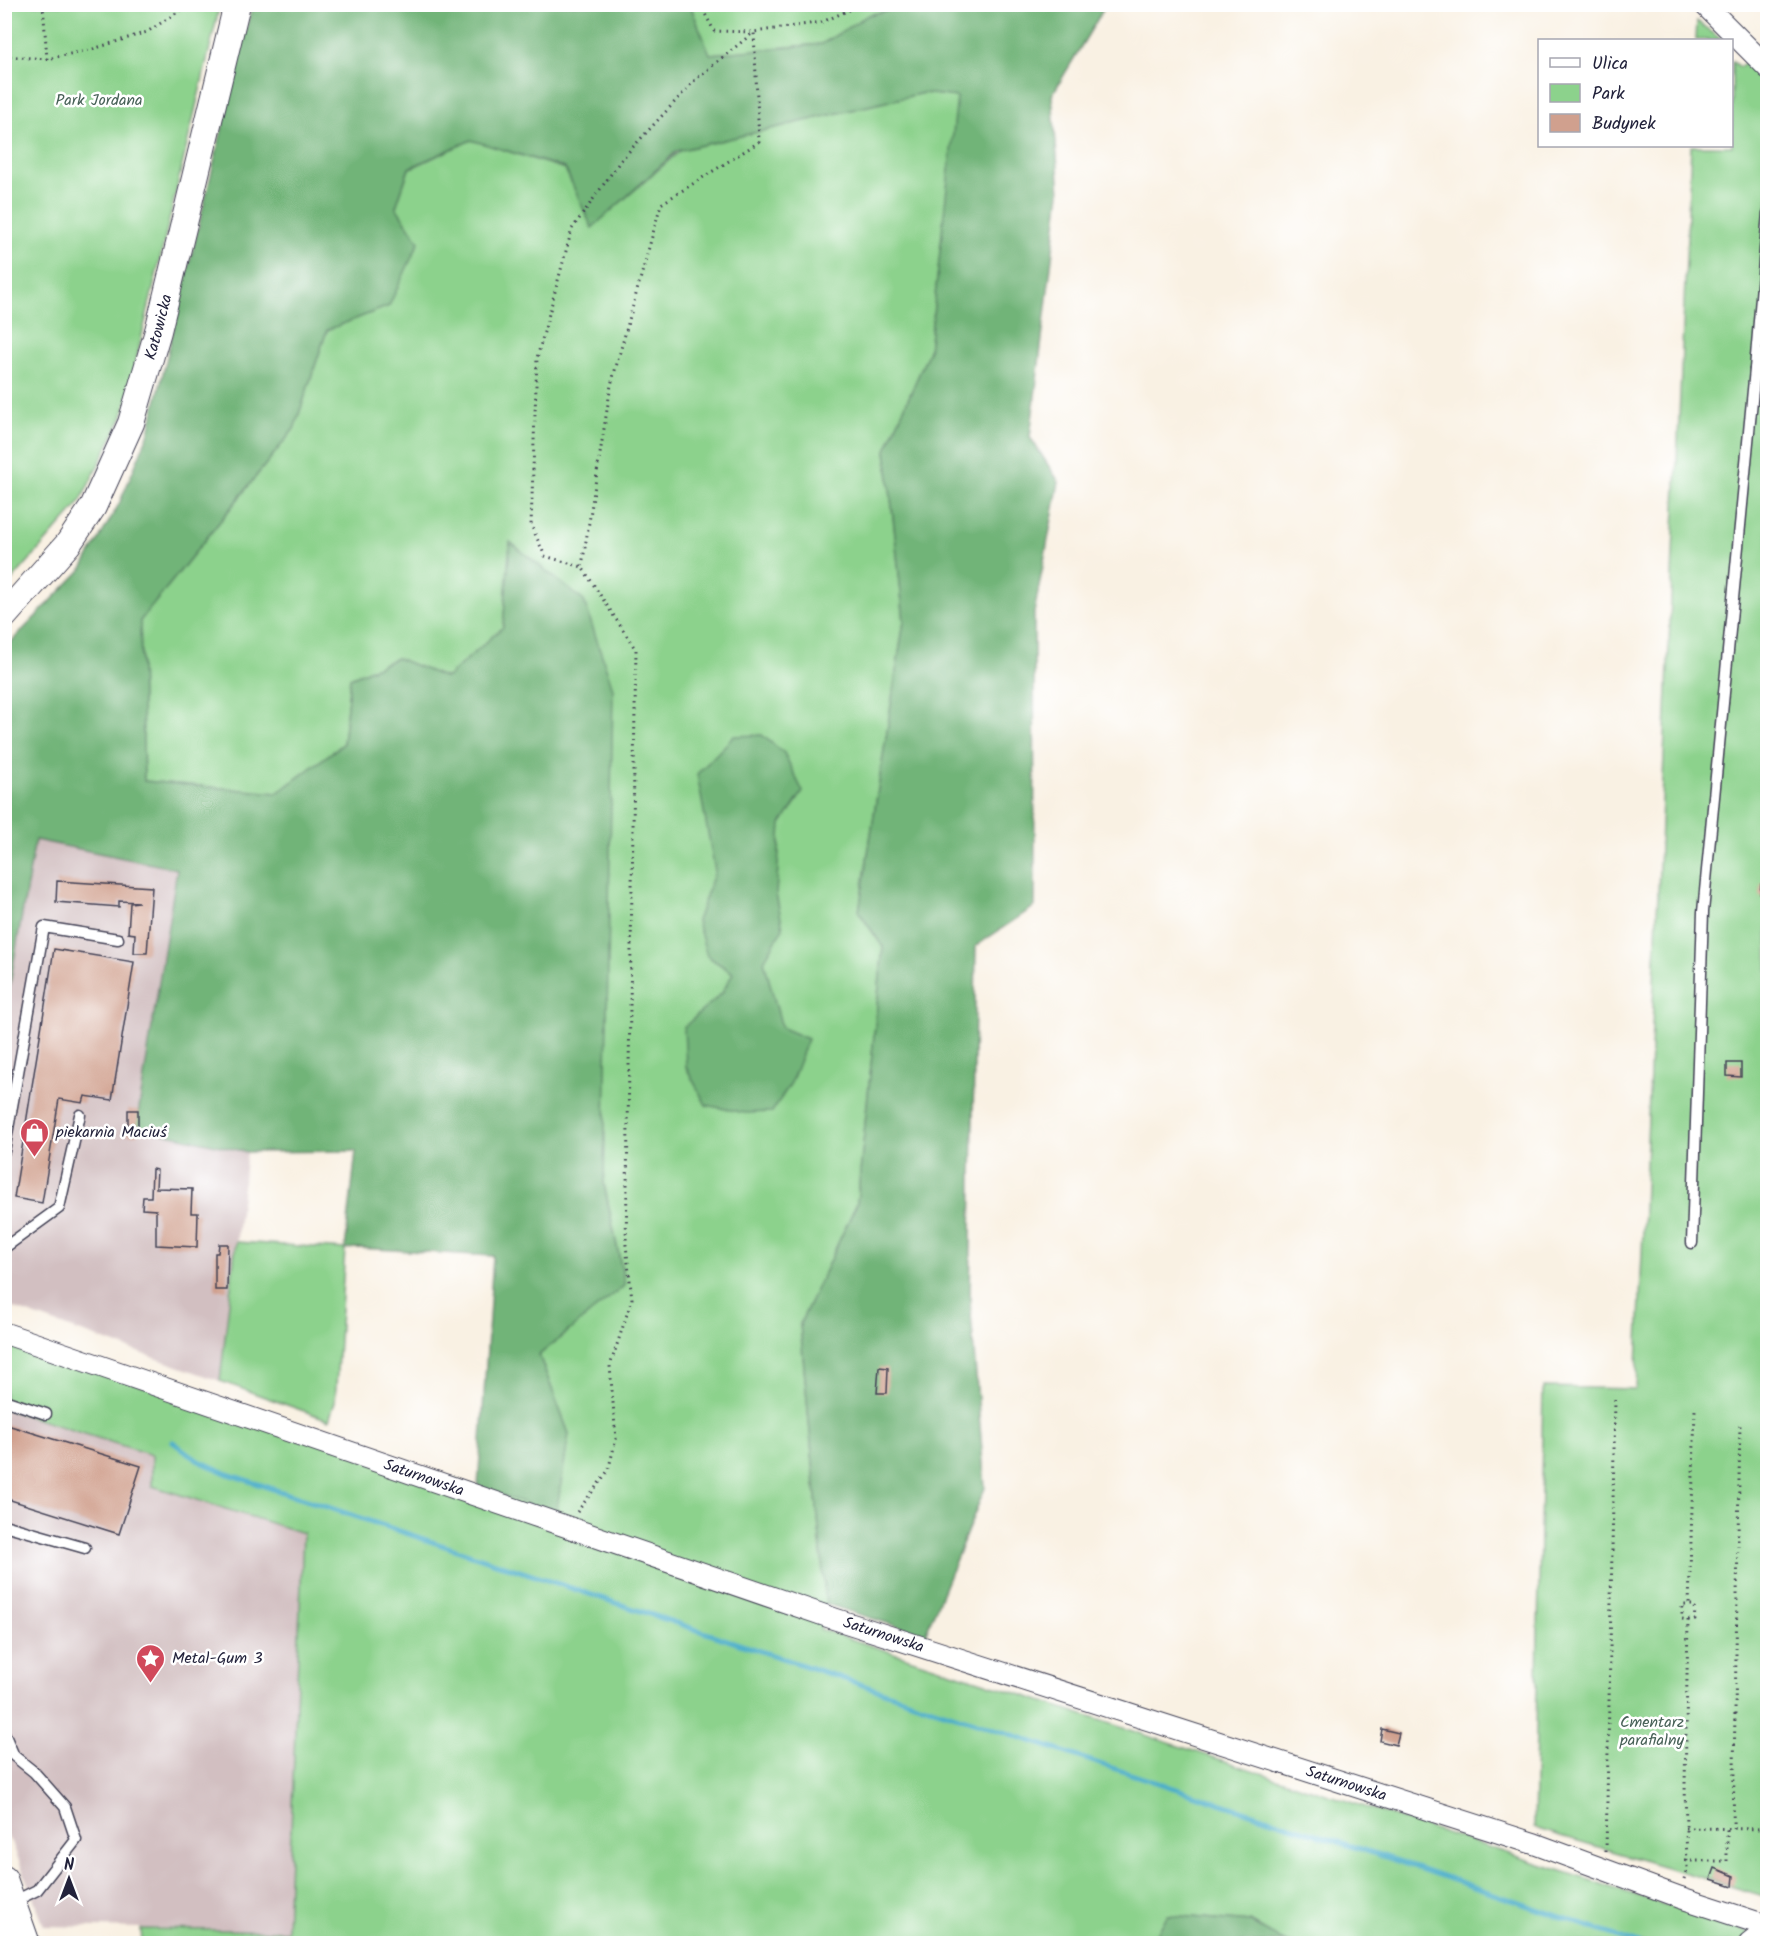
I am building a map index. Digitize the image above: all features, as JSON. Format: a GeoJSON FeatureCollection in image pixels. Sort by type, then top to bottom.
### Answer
{"type":"FeatureCollection","features":[{"type":"Feature","properties":{"kind":"street","name":"Katowicka"},"geometry":{"type":"LineString","coordinates":[[4,616],[68,544],[93,507],[131,423],[158,332],[237,4]]}},
{"type":"Feature","properties":{"kind":"street"},"geometry":{"type":"LineString","coordinates":[[1704,4],[1767,69]]}},
{"type":"Feature","properties":{"kind":"street","name":"Saturnowska"},"geometry":{"type":"LineString","coordinates":[[4,1334],[835,1619],[1545,1847],[1767,1927]]}},
{"type":"Feature","properties":{"kind":"street"},"geometry":{"type":"LineString","coordinates":[[8,1896],[27,1944]]}},
{"type":"Feature","properties":{"kind":"street"},"geometry":{"type":"LineString","coordinates":[[1749,1944],[1767,1927]]}},
{"type":"Feature","properties":{"kind":"lane"},"geometry":{"type":"LineString","coordinates":[[1692,1243],[1703,912],[1755,369],[1767,213]]}},
{"type":"Feature","properties":{"kind":"lane"},"geometry":{"type":"LineString","coordinates":[[1755,369],[1767,362]]}},
{"type":"Feature","properties":{"kind":"lane"},"geometry":{"type":"LineString","coordinates":[[4,1151],[44,927],[118,939]]}},
{"type":"Feature","properties":{"kind":"lane"},"geometry":{"type":"LineString","coordinates":[[4,1248],[59,1208],[80,1115]]}},
{"type":"Feature","properties":{"kind":"lane"},"geometry":{"type":"LineString","coordinates":[[4,1400],[46,1414]]}},
{"type":"Feature","properties":{"kind":"lane"},"geometry":{"type":"LineString","coordinates":[[4,1525],[85,1548]]}},
{"type":"Feature","properties":{"kind":"lane"},"geometry":{"type":"LineString","coordinates":[[4,1733],[14,1756],[34,1772],[65,1807],[76,1840],[37,1890],[8,1896]]}},
{"type":"Feature","properties":{"kind":"path"},"geometry":{"type":"LineString","coordinates":[[43,4],[47,59]]}},
{"type":"Feature","properties":{"kind":"path"},"geometry":{"type":"LineString","coordinates":[[4,56],[47,59],[93,49],[147,32],[190,4]]}},
{"type":"Feature","properties":{"kind":"path"},"geometry":{"type":"LineString","coordinates":[[700,4],[714,31],[754,32],[822,22],[863,4]]}},
{"type":"Feature","properties":{"kind":"path"},"geometry":{"type":"LineString","coordinates":[[564,1527],[608,1472],[616,1439],[610,1366],[632,1299],[627,1245],[636,650],[582,567],[544,556],[531,525],[537,358],[572,229],[621,160],[696,79],[754,32]]}},
{"type":"Feature","properties":{"kind":"path"},"geometry":{"type":"LineString","coordinates":[[582,567],[611,385],[661,204],[759,142],[754,32]]}},
{"type":"Feature","properties":{"kind":"path"},"geometry":{"type":"LineString","coordinates":[[1606,1862],[1615,1400]]}},
{"type":"Feature","properties":{"kind":"path"},"geometry":{"type":"LineString","coordinates":[[1689,1605],[1695,1410]]}},
{"type":"Feature","properties":{"kind":"path"},"geometry":{"type":"LineString","coordinates":[[1733,1829],[1740,1422]]}},
{"type":"Feature","properties":{"kind":"path"},"geometry":{"type":"LineString","coordinates":[[1682,1605],[1694,1605],[1695,1620],[1688,1620],[1682,1619],[1682,1605]]}},
{"type":"Feature","properties":{"kind":"path"},"geometry":{"type":"LineString","coordinates":[[1688,1620],[1685,1861],[1726,1861],[1727,1828]]}},
{"type":"Feature","properties":{"kind":"path"},"geometry":{"type":"LineString","coordinates":[[1685,1828],[1767,1829]]}},
{"type":"Feature","properties":{"kind":"shaded area"},"geometry":{"type":"Polygon","coordinates":[[[35,840],[177,869],[136,1127],[247,1152],[220,1381],[5,1305],[5,1012],[35,840]]]}},
{"type":"Feature","properties":{"kind":"shaded area","name":"Metal-Gum 3"},"geometry":{"type":"Polygon","coordinates":[[[5,1409],[152,1455],[153,1486],[303,1532],[287,1931],[44,1926],[13,1845],[5,1834],[5,1409]]]}},
{"type":"Feature","properties":{"kind":"green space","name":"Park Jordana"},"geometry":{"type":"Polygon","coordinates":[[[5,5],[220,5],[123,416],[79,504],[5,588],[5,5]]]}},
{"type":"Feature","properties":{"kind":"green space"},"geometry":{"type":"Polygon","coordinates":[[[252,5],[690,5],[710,54],[822,44],[868,15],[913,5],[1106,5],[1052,95],[1060,193],[1030,437],[1059,482],[1034,613],[1035,906],[976,946],[970,1301],[985,1488],[925,1635],[826,1604],[800,1324],[857,1203],[883,947],[859,912],[904,621],[886,450],[929,351],[957,97],[923,93],[677,151],[592,228],[565,168],[471,140],[409,168],[396,207],[419,242],[389,306],[327,330],[294,429],[140,621],[144,781],[277,793],[343,744],[350,678],[397,658],[446,678],[503,627],[510,542],[584,601],[613,689],[604,1184],[625,1285],[539,1355],[569,1434],[556,1514],[478,1487],[493,1256],[345,1249],[356,1151],[247,1152],[136,1127],[177,869],[35,840],[5,1012],[5,648],[81,570],[119,504],[148,435],[252,5]]]}},
{"type":"Feature","properties":{"kind":"green space"},"geometry":{"type":"Polygon","coordinates":[[[690,5],[913,5],[868,16],[822,44],[709,54],[690,5]]]}},
{"type":"Feature","properties":{"kind":"green space"},"geometry":{"type":"Polygon","coordinates":[[[1697,21],[1721,39],[1696,39],[1697,21]]]}},
{"type":"Feature","properties":{"kind":"green space","name":"Cmentarz parafialny"},"geometry":{"type":"Polygon","coordinates":[[[1733,62],[1739,67],[1747,62],[1768,84],[1767,1897],[1534,1828],[1543,1387],[1636,1389],[1691,147],[1733,147],[1733,62]]]}},
{"type":"Feature","properties":{"kind":"green space"},"geometry":{"type":"Polygon","coordinates":[[[923,93],[958,97],[929,351],[886,450],[904,621],[859,912],[883,947],[857,1203],[800,1324],[826,1604],[820,1629],[1767,1938],[1767,1943],[1287,1944],[1250,1922],[1169,1915],[1151,1944],[142,1943],[141,1929],[287,1931],[303,1533],[152,1486],[152,1455],[5,1409],[4,1344],[478,1487],[569,1434],[539,1355],[625,1285],[604,1184],[511,542],[503,627],[446,678],[397,658],[350,678],[343,744],[277,793],[144,781],[140,621],[294,429],[327,330],[389,306],[396,206],[409,169],[471,140],[565,169],[592,227],[681,150],[923,93]]]}},
{"type":"Feature","properties":{"kind":"green space"},"geometry":{"type":"Polygon","coordinates":[[[762,735],[784,753],[803,792],[781,824],[776,894],[783,928],[764,961],[782,1028],[808,1039],[791,1083],[772,1112],[745,1113],[706,1105],[686,1067],[684,1027],[722,993],[733,973],[707,956],[697,921],[715,871],[697,774],[734,736],[762,735]]]}},
{"type":"Feature","properties":{"kind":"green space"},"geometry":{"type":"Polygon","coordinates":[[[236,1242],[345,1249],[335,1402],[329,1420],[220,1381],[236,1242]]]}},
{"type":"Feature","properties":{"kind":"green space"},"geometry":{"type":"Polygon","coordinates":[[[1168,1915],[1250,1922],[1287,1943],[1151,1943],[1168,1915]]]}},
{"type":"Feature","properties":{"kind":"building"},"geometry":{"type":"Polygon","coordinates":[[[57,881],[152,887],[147,953],[134,953],[135,934],[128,933],[130,903],[139,902],[119,901],[119,907],[56,902],[57,881]]]}},
{"type":"Feature","properties":{"kind":"building"},"geometry":{"type":"Polygon","coordinates":[[[1761,884],[1768,884],[1768,897],[1760,897],[1761,884]]]}},
{"type":"Feature","properties":{"kind":"building"},"geometry":{"type":"Polygon","coordinates":[[[54,949],[134,962],[112,1100],[85,1096],[83,1103],[59,1099],[42,1203],[14,1198],[54,949]]]}},
{"type":"Feature","properties":{"kind":"building"},"geometry":{"type":"Polygon","coordinates":[[[1727,1063],[1741,1063],[1741,1077],[1727,1076],[1727,1063]]]}},
{"type":"Feature","properties":{"kind":"building"},"geometry":{"type":"Polygon","coordinates":[[[128,1110],[138,1110],[138,1135],[128,1135],[128,1110]]]}},
{"type":"Feature","properties":{"kind":"building"},"geometry":{"type":"Polygon","coordinates":[[[152,1169],[157,1170],[156,1188],[192,1189],[191,1213],[198,1213],[197,1247],[156,1245],[156,1210],[142,1209],[143,1197],[151,1197],[152,1169]]]}},
{"type":"Feature","properties":{"kind":"building"},"geometry":{"type":"Polygon","coordinates":[[[219,1244],[228,1244],[227,1290],[215,1290],[215,1253],[218,1253],[219,1244]]]}},
{"type":"Feature","properties":{"kind":"building"},"geometry":{"type":"Polygon","coordinates":[[[879,1367],[888,1368],[887,1393],[877,1393],[879,1367]]]}},
{"type":"Feature","properties":{"kind":"building"},"geometry":{"type":"Polygon","coordinates":[[[4,1424],[141,1466],[119,1534],[4,1498],[4,1424]]]}},
{"type":"Feature","properties":{"kind":"building"},"geometry":{"type":"Polygon","coordinates":[[[1382,1729],[1399,1733],[1396,1745],[1380,1741],[1382,1729]]]}},
{"type":"Feature","properties":{"kind":"building"},"geometry":{"type":"Polygon","coordinates":[[[1715,1868],[1734,1876],[1733,1886],[1711,1879],[1715,1868]]]}},
{"type":"Feature","properties":{"kind":"waterway"},"geometry":{"type":"LineString","coordinates":[[173,1442],[197,1460],[228,1474],[1410,1865],[1639,1944]]}},
{"type":"Feature","properties":{"kind":"place","name":"piekarnia Maciuś"},"geometry":{"type":"Point","coordinates":[35,1158]}},
{"type":"Feature","properties":{"kind":"place","name":"Metal-Gum 3"},"geometry":{"type":"Point","coordinates":[151,1684]}}]}
